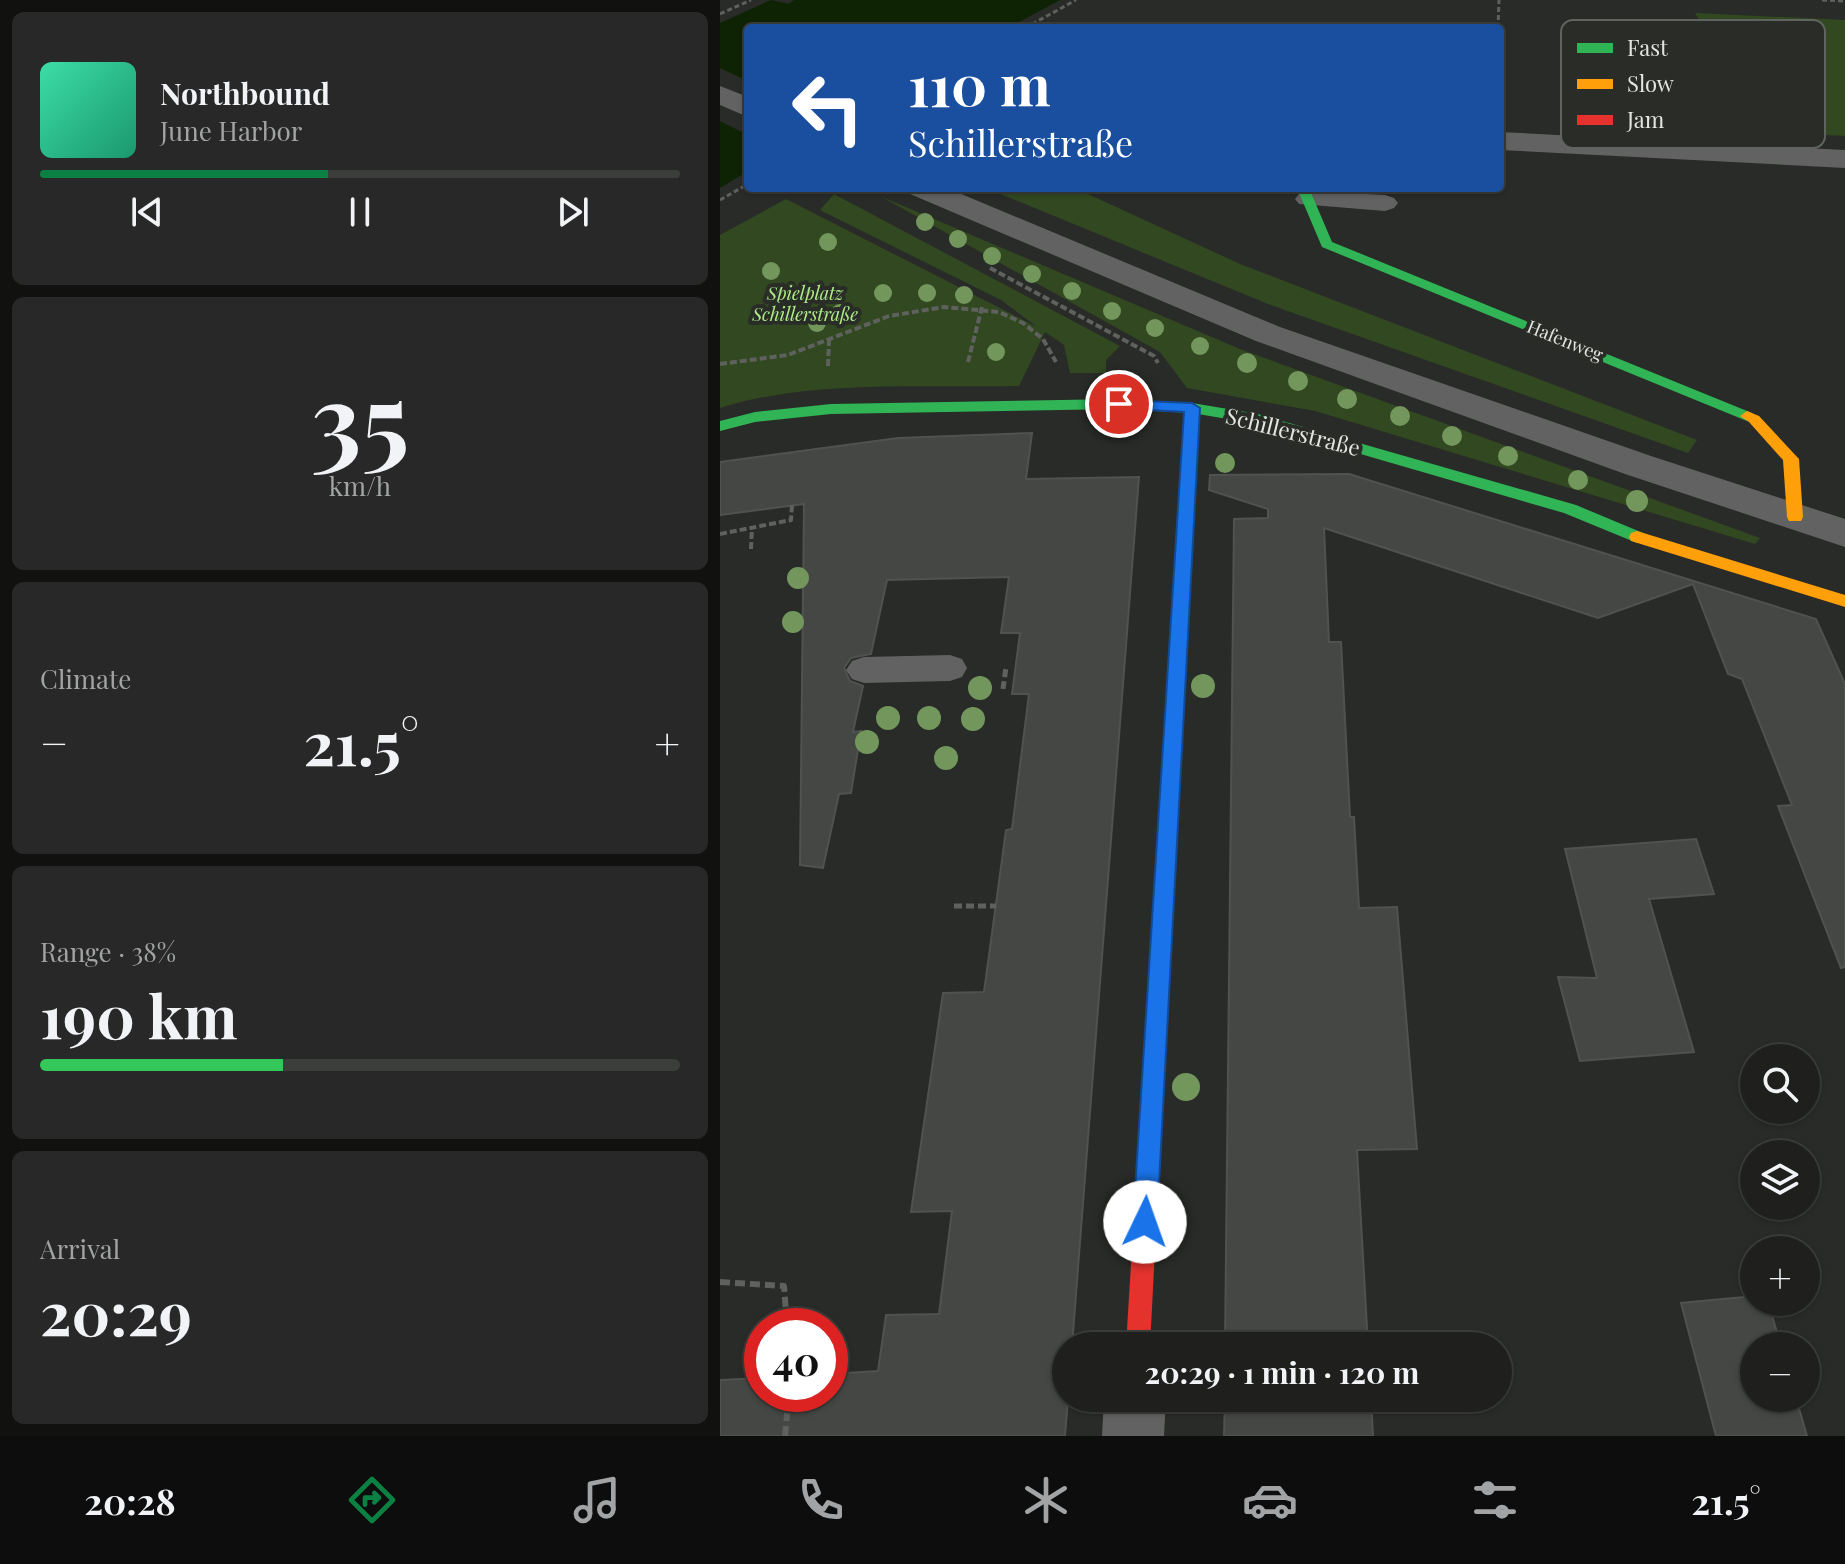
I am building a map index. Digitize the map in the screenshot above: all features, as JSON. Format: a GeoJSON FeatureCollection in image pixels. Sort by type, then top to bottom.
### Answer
{"type":"FeatureCollection","features":[{"type":"Feature","properties":{"kind":"street"},"geometry":{"type":"LineString","coordinates":[[720,94],[744,106]]}},
{"type":"Feature","properties":{"kind":"street"},"geometry":{"type":"LineString","coordinates":[[1504,141],[1561,144]]}},
{"type":"Feature","properties":{"kind":"street"},"geometry":{"type":"LineString","coordinates":[[1634,148],[1845,159]]}},
{"type":"Feature","properties":{"kind":"street"},"geometry":{"type":"LineString","coordinates":[[931,192],[1268,334],[1638,465],[1845,533]]}},
{"type":"Feature","properties":{"kind":"street","name":"Hafenweg"},"geometry":{"type":"LineString","coordinates":[[1306,194],[1327,244],[1754,419],[1791,459],[1795,517]]}},
{"type":"Feature","properties":{"kind":"street","name":"Schillerstraße"},"geometry":{"type":"LineString","coordinates":[[720,426],[767,415],[831,409],[1119,404],[1192,408],[1258,419],[1570,509],[1639,538],[1845,601]]}},
{"type":"Feature","properties":{"kind":"street"},"geometry":{"type":"LineString","coordinates":[[1139,1332],[1192,408]]}},
{"type":"Feature","properties":{"kind":"street"},"geometry":{"type":"LineString","coordinates":[[1133,1436],[1134,1412]]}},
{"type":"Feature","properties":{"kind":"lane"},"geometry":{"type":"LineString","coordinates":[[1306,194],[1385,203]]}},
{"type":"Feature","properties":{"kind":"lane"},"geometry":{"type":"LineString","coordinates":[[864,670],[950,668]]}},
{"type":"Feature","properties":{"kind":"path"},"geometry":{"type":"LineString","coordinates":[[720,14],[751,0]]}},
{"type":"Feature","properties":{"kind":"path"},"geometry":{"type":"LineString","coordinates":[[1032,24],[1076,0]]}},
{"type":"Feature","properties":{"kind":"path"},"geometry":{"type":"LineString","coordinates":[[1498,24],[1499,0]]}},
{"type":"Feature","properties":{"kind":"path"},"geometry":{"type":"LineString","coordinates":[[1822,0],[1845,1]]}},
{"type":"Feature","properties":{"kind":"path"},"geometry":{"type":"LineString","coordinates":[[720,200],[744,186]]}},
{"type":"Feature","properties":{"kind":"path"},"geometry":{"type":"LineString","coordinates":[[978,262],[1154,356],[1170,384],[1192,408]]}},
{"type":"Feature","properties":{"kind":"path"},"geometry":{"type":"LineString","coordinates":[[966,371],[982,307]]}},
{"type":"Feature","properties":{"kind":"path"},"geometry":{"type":"LineString","coordinates":[[720,364],[768,360],[802,351],[864,323],[895,314],[982,307],[1028,326],[1045,342],[1059,370]]}},
{"type":"Feature","properties":{"kind":"path"},"geometry":{"type":"LineString","coordinates":[[720,534],[791,520],[792,505]]}},
{"type":"Feature","properties":{"kind":"path"},"geometry":{"type":"LineString","coordinates":[[751,549],[752,526]]}},
{"type":"Feature","properties":{"kind":"path"},"geometry":{"type":"LineString","coordinates":[[1003,689],[1006,667]]}},
{"type":"Feature","properties":{"kind":"path"},"geometry":{"type":"LineString","coordinates":[[954,906],[996,906]]}},
{"type":"Feature","properties":{"kind":"path"},"geometry":{"type":"LineString","coordinates":[[720,1282],[784,1286],[786,1308]]}},
{"type":"Feature","properties":{"kind":"path"},"geometry":{"type":"LineString","coordinates":[[785,1436],[787,1412]]}},
{"type":"Feature","properties":{"kind":"green space"},"geometry":{"type":"Polygon","coordinates":[[[1695,13],[1845,20],[1845,136],[1825,135],[1825,20],[1699,20],[1695,13]]]}},
{"type":"Feature","properties":{"kind":"green space"},"geometry":{"type":"Polygon","coordinates":[[[996,192],[1084,192],[1240,264],[1697,440],[1688,453],[1268,304],[996,192]]]}},
{"type":"Feature","properties":{"kind":"green space","name":"Spielplatz Schillerstraße"},"geometry":{"type":"Polygon","coordinates":[[[834,194],[1120,346],[1106,360],[1106,373],[1070,373],[1064,345],[1045,332],[1019,386],[830,389],[755,399],[720,408],[720,235],[786,199],[1037,327],[1001,300],[820,210],[834,194]]]}},
{"type":"Feature","properties":{"kind":"green space"},"geometry":{"type":"Polygon","coordinates":[[[880,196],[1240,349],[1760,538],[1755,544],[1315,411],[1187,388],[1160,352],[880,196]]]}},
{"type":"Feature","properties":{"kind":"shaded area"},"geometry":{"type":"Polygon","coordinates":[[[771,0],[789,4],[794,0],[1060,0],[1015,24],[744,24],[744,173],[720,188],[720,23],[771,0]]]}},
{"type":"Feature","properties":{"kind":"pier"},"geometry":{"type":"Polygon","coordinates":[[[720,68],[744,79],[744,133],[720,121],[720,68]]]}},
{"type":"Feature","properties":{"kind":"building"},"geometry":{"type":"Polygon","coordinates":[[[1032,433],[1026,479],[1139,477],[1073,1332],[1052,1332],[1052,1412],[1067,1412],[1065,1436],[720,1436],[720,1380],[744,1379],[744,1412],[848,1412],[848,1373],[878,1371],[886,1315],[939,1314],[952,1211],[911,1212],[943,993],[984,992],[1006,830],[1012,829],[1029,694],[1012,694],[1020,633],[1001,633],[1009,577],[887,580],[871,654],[851,658],[844,668],[850,681],[863,686],[853,732],[861,731],[851,793],[839,794],[823,868],[800,865],[804,504],[720,515],[720,462],[898,438],[1032,433]]]}},
{"type":"Feature","properties":{"kind":"building"},"geometry":{"type":"Polygon","coordinates":[[[1349,474],[1816,619],[1845,684],[1845,967],[1841,968],[1778,806],[1792,805],[1742,679],[1728,674],[1693,584],[1598,618],[1324,528],[1329,642],[1341,642],[1350,817],[1354,817],[1359,908],[1397,907],[1417,1149],[1357,1150],[1367,1332],[1225,1332],[1234,519],[1268,518],[1268,509],[1209,490],[1210,475],[1349,474]]]}},
{"type":"Feature","properties":{"kind":"building"},"geometry":{"type":"Polygon","coordinates":[[[1696,839],[1714,894],[1649,899],[1694,1052],[1580,1061],[1558,977],[1597,978],[1565,849],[1696,839]]]}},
{"type":"Feature","properties":{"kind":"building"},"geometry":{"type":"Polygon","coordinates":[[[1740,1297],[1740,1316],[1772,1316],[1777,1332],[1740,1332],[1740,1412],[1800,1412],[1807,1436],[1716,1436],[1681,1303],[1740,1297]]]}},
{"type":"Feature","properties":{"kind":"building"},"geometry":{"type":"Polygon","coordinates":[[[1225,1412],[1372,1412],[1373,1436],[1224,1436],[1225,1412]]]}},
{"type":"Feature","properties":{"kind":"traffic: fast"},"geometry":{"type":"LineString","coordinates":[[1305,192],[1327,244],[1747,416]]}},
{"type":"Feature","properties":{"kind":"traffic: fast"},"geometry":{"type":"LineString","coordinates":[[720,426],[755,417],[831,409],[1119,404],[1192,408],[1258,419],[1570,509],[1637,537]]}},
{"type":"Feature","properties":{"kind":"traffic: fast"},"geometry":{"type":"LineString","coordinates":[[1151,1116],[1179,630]]}},
{"type":"Feature","properties":{"kind":"traffic: slow"},"geometry":{"type":"LineString","coordinates":[[1179,630],[1192,408]]}},
{"type":"Feature","properties":{"kind":"traffic: slow"},"geometry":{"type":"LineString","coordinates":[[1747,416],[1754,419],[1791,459],[1795,517]]}},
{"type":"Feature","properties":{"kind":"traffic: slow"},"geometry":{"type":"LineString","coordinates":[[1637,537],[1845,601]]}},
{"type":"Feature","properties":{"kind":"traffic: jam"},"geometry":{"type":"LineString","coordinates":[[1139,1332],[1151,1116]]}},
{"type":"Feature","properties":{"kind":"route"},"geometry":{"type":"LineString","coordinates":[[1119,404],[1192,408],[1145,1222]]}}]}
